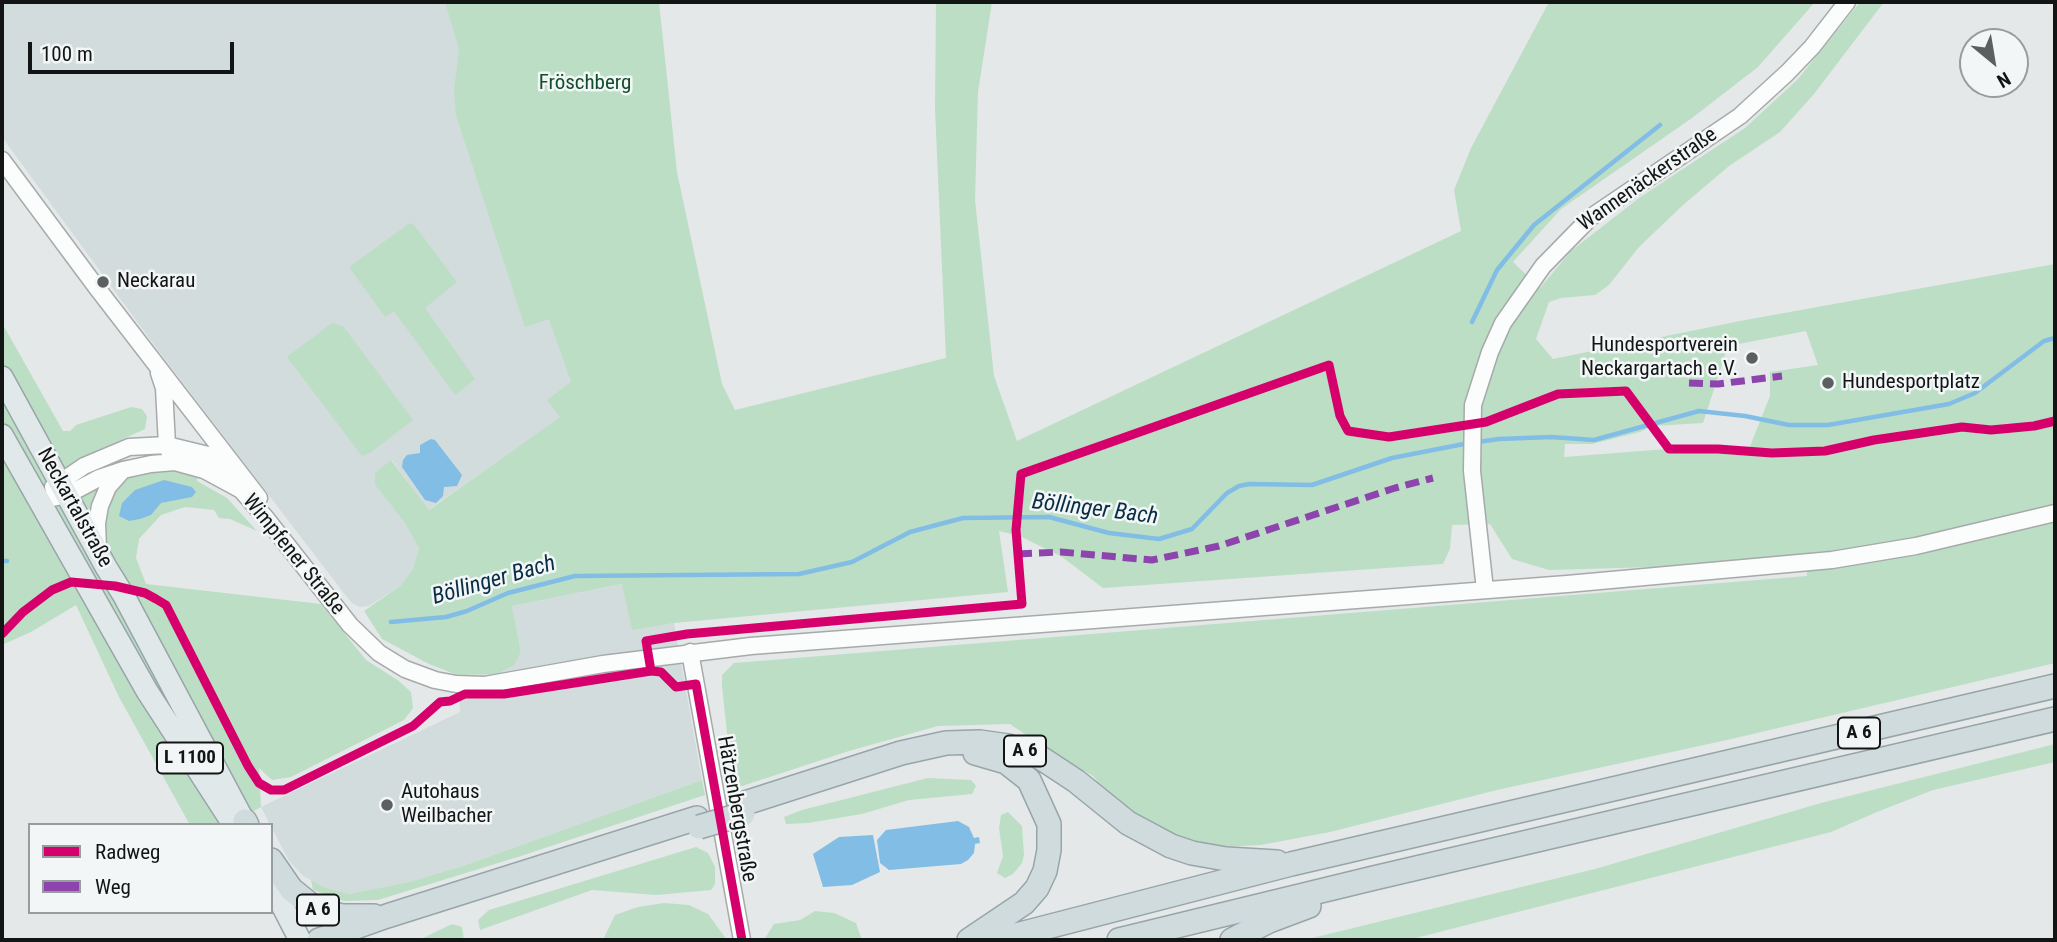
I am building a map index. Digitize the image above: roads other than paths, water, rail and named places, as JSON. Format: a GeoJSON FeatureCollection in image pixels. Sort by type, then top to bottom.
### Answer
{"type":"FeatureCollection","features":[{"type":"Feature","properties":{"kind":"highway","name":"A 6"},"geometry":{"type":"LineString","coordinates":[[997,940],[1291,864],[2055,686]]}},
{"type":"Feature","properties":{"kind":"highway","name":"A 6"},"geometry":{"type":"LineString","coordinates":[[1119,940],[2055,719]]}},
{"type":"Feature","properties":{"kind":"highway","name":"A 6"},"geometry":{"type":"LineString","coordinates":[[741,810],[901,753],[946,743],[980,741],[1008,746],[1041,758],[1076,781],[1128,823],[1171,846],[1226,859],[1249,858],[1291,864]]}},
{"type":"Feature","properties":{"kind":"highway"},"geometry":{"type":"LineString","coordinates":[[319,940],[376,933],[698,823],[904,762],[965,753],[981,754],[1006,762],[1029,780],[1049,824],[1049,850],[1045,871],[1037,888],[1024,902],[969,940]]}},
{"type":"Feature","properties":{"kind":"highway","name":"A 6"},"geometry":{"type":"LineString","coordinates":[[273,863],[291,889],[317,910],[342,916],[376,933]]}},
{"type":"Feature","properties":{"kind":"highway"},"geometry":{"type":"LineString","coordinates":[[1232,940],[1269,920],[1374,878]]}},
{"type":"Feature","properties":{"kind":"main road","name":"Neckartalstraße"},"geometry":{"type":"LineString","coordinates":[[2,377],[102,561],[124,596],[242,823]]}},
{"type":"Feature","properties":{"kind":"main road","name":"Neckartalstraße"},"geometry":{"type":"LineString","coordinates":[[2,435],[146,691],[242,823]]}},
{"type":"Feature","properties":{"kind":"main road"},"geometry":{"type":"LineString","coordinates":[[273,888],[300,940]]}},
{"type":"Feature","properties":{"kind":"street","name":"Wannenäckerstraße"},"geometry":{"type":"LineString","coordinates":[[1485,590],[1471,457],[1473,405],[1490,352],[1503,323],[1543,266],[1565,241],[1591,217],[1740,116],[1787,74],[1847,2]]}},
{"type":"Feature","properties":{"kind":"street","name":"Wimpfener Straße"},"geometry":{"type":"LineString","coordinates":[[2,160],[240,473],[350,625]]}},
{"type":"Feature","properties":{"kind":"street","name":"Wimpfener Straße"},"geometry":{"type":"LineString","coordinates":[[147,352],[164,388],[167,445],[175,462],[204,470],[241,490],[350,625],[379,653],[405,669],[456,684],[485,685],[507,682],[603,664],[690,652],[1658,577],[1832,560],[1916,546],[2055,513]]}},
{"type":"Feature","properties":{"kind":"street","name":"Wimpfener Straße"},"geometry":{"type":"LineString","coordinates":[[38,501],[63,488],[84,466],[129,447],[167,445],[208,455],[240,473]]}},
{"type":"Feature","properties":{"kind":"street"},"geometry":{"type":"LineString","coordinates":[[63,488],[122,470],[175,462]]}},
{"type":"Feature","properties":{"kind":"street"},"geometry":{"type":"LineString","coordinates":[[102,561],[97,523],[100,506],[108,487],[122,470]]}},
{"type":"Feature","properties":{"kind":"street","name":"Hätzenbergstraße"},"geometry":{"type":"LineString","coordinates":[[690,652],[742,940]]}},
{"type":"Feature","properties":{"kind":"water"},"geometry":{"type":"Polygon","coordinates":[[[431,439],[435,440],[462,475],[457,486],[444,487],[443,496],[436,503],[425,500],[402,467],[407,455],[420,453],[420,445],[431,439]]]}},
{"type":"Feature","properties":{"kind":"water"},"geometry":{"type":"Polygon","coordinates":[[[164,480],[192,487],[196,492],[192,497],[161,503],[151,515],[140,519],[129,521],[119,516],[122,503],[135,490],[164,480]]]}},
{"type":"Feature","properties":{"kind":"water"},"geometry":{"type":"Polygon","coordinates":[[[958,821],[969,827],[974,838],[979,837],[980,843],[975,844],[974,853],[961,864],[889,870],[880,863],[877,840],[886,830],[958,821]]]}},
{"type":"Feature","properties":{"kind":"water"},"geometry":{"type":"Polygon","coordinates":[[[873,835],[880,872],[852,885],[823,887],[813,854],[839,837],[873,835]]]}},
{"type":"Feature","properties":{"kind":"waterway"},"geometry":{"type":"LineString","coordinates":[[1472,322],[1497,270],[1534,225],[1660,125]]}},
{"type":"Feature","properties":{"kind":"waterway","name":"Böllinger Bach"},"geometry":{"type":"LineString","coordinates":[[1478,442],[1551,437],[1594,440],[1699,411],[1745,416],[1789,425],[1828,425],[1949,404],[1975,393],[2044,341],[2055,338]]}},
{"type":"Feature","properties":{"kind":"waterway","name":"Böllinger Bach"},"geometry":{"type":"LineString","coordinates":[[391,622],[446,617],[508,593],[575,576],[799,574],[852,562],[910,532],[963,518],[1049,517],[1109,533],[1159,539],[1192,529],[1227,493],[1239,486],[1312,485],[1392,458],[1469,443]]}},
{"type":"Feature","properties":{"kind":"waterway","name":"Böllinger Bach"},"geometry":{"type":"LineString","coordinates":[[2,561],[7,561]]}},
{"type":"Feature","properties":{"kind":"place","name":"Neckarau"},"geometry":{"type":"Point","coordinates":[103,282]}},
{"type":"Feature","properties":{"kind":"place","name":"Hundesportverein Neckargartach e.V."},"geometry":{"type":"Point","coordinates":[1752,358]}},
{"type":"Feature","properties":{"kind":"place","name":"Hundesportplatz"},"geometry":{"type":"Point","coordinates":[1828,383]}},
{"type":"Feature","properties":{"kind":"place","name":"Autohaus Weilbacher"},"geometry":{"type":"Point","coordinates":[387,805]}},
{"type":"Feature","properties":{"kind":"park label","name":"Fröschberg"},"geometry":{"type":"Point","coordinates":[585,84]}}]}
